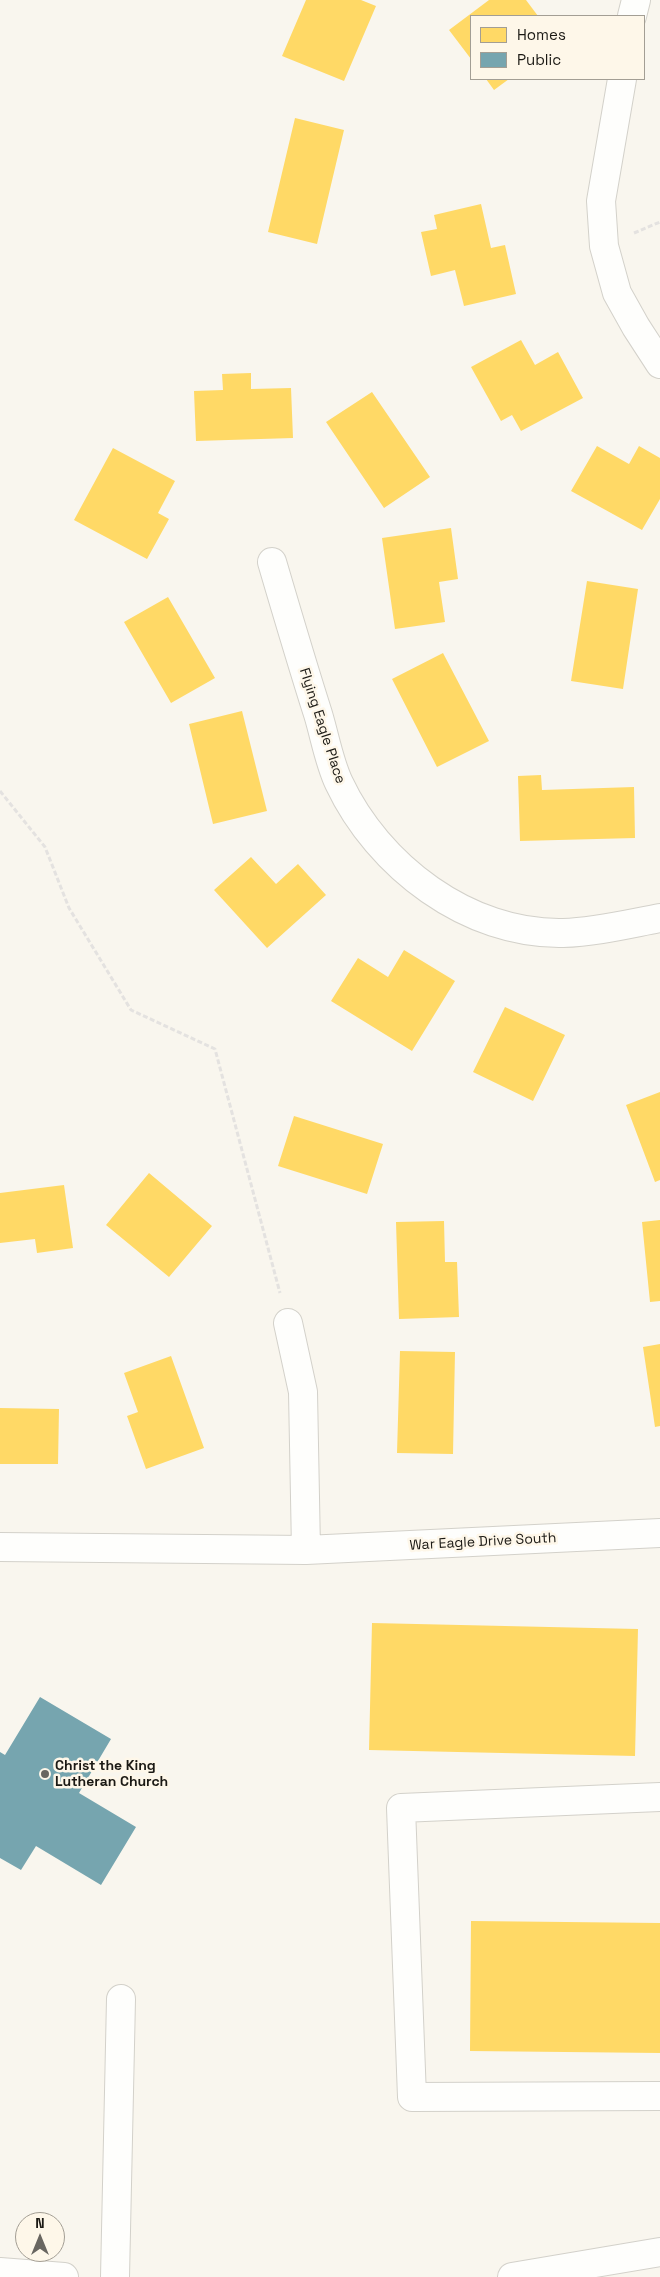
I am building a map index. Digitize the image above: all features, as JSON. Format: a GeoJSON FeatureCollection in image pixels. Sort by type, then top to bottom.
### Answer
{"type":"FeatureCollection","features":[{"type":"Feature","properties":{"kind":"street"},"geometry":{"type":"LineString","coordinates":[[632,15],[636,0]]}},
{"type":"Feature","properties":{"kind":"street"},"geometry":{"type":"LineString","coordinates":[[622,80],[601,201],[604,246],[617,293],[660,364]]}},
{"type":"Feature","properties":{"kind":"street","name":"Flying Eagle Place"},"geometry":{"type":"LineString","coordinates":[[272,562],[338,782],[362,825],[394,861],[430,892],[473,915],[522,930],[562,933],[598,930],[660,918]]}},
{"type":"Feature","properties":{"kind":"street"},"geometry":{"type":"LineString","coordinates":[[288,1323],[303,1392],[306,1550]]}},
{"type":"Feature","properties":{"kind":"street","name":"War Eagle Drive South"},"geometry":{"type":"LineString","coordinates":[[0,1547],[306,1550],[660,1533]]}},
{"type":"Feature","properties":{"kind":"street"},"geometry":{"type":"LineString","coordinates":[[660,1797],[401,1808],[412,2097],[660,2096]]}},
{"type":"Feature","properties":{"kind":"street"},"geometry":{"type":"LineString","coordinates":[[115,2277],[121,1999]]}},
{"type":"Feature","properties":{"kind":"street"},"geometry":{"type":"LineString","coordinates":[[512,2277],[660,2252]]}},
{"type":"Feature","properties":{"kind":"street"},"geometry":{"type":"LineString","coordinates":[[0,2272],[64,2277]]}},
{"type":"Feature","properties":{"kind":"path"},"geometry":{"type":"LineString","coordinates":[[0,791],[45,847],[69,908],[131,1010],[215,1049],[288,1323]]}},
{"type":"Feature","properties":{"kind":"building: Homes"},"geometry":{"type":"Polygon","coordinates":[[[306,0],[361,0],[376,6],[344,81],[282,56],[306,0]]]}},
{"type":"Feature","properties":{"kind":"building: Homes"},"geometry":{"type":"Polygon","coordinates":[[[489,0],[526,0],[537,15],[470,15],[470,58],[449,30],[489,0]]]}},
{"type":"Feature","properties":{"kind":"building: Homes"},"geometry":{"type":"Polygon","coordinates":[[[487,80],[508,80],[494,90],[487,80]]]}},
{"type":"Feature","properties":{"kind":"building: Homes"},"geometry":{"type":"Polygon","coordinates":[[[295,118],[344,130],[317,244],[268,232],[295,118]]]}},
{"type":"Feature","properties":{"kind":"building: Homes"},"geometry":{"type":"Polygon","coordinates":[[[481,204],[491,248],[505,245],[516,294],[464,306],[455,270],[431,276],[421,232],[437,229],[434,215],[481,204]]]}},
{"type":"Feature","properties":{"kind":"building: Homes"},"geometry":{"type":"Polygon","coordinates":[[[521,340],[535,365],[558,352],[583,398],[521,431],[512,415],[501,421],[471,367],[521,340]]]}},
{"type":"Feature","properties":{"kind":"building: Homes"},"geometry":{"type":"Polygon","coordinates":[[[251,373],[251,389],[291,388],[293,438],[196,441],[194,391],[223,390],[222,374],[251,373]]]}},
{"type":"Feature","properties":{"kind":"building: Homes"},"geometry":{"type":"Polygon","coordinates":[[[372,392],[430,477],[384,508],[326,422],[372,392]]]}},
{"type":"Feature","properties":{"kind":"building: Homes"},"geometry":{"type":"Polygon","coordinates":[[[597,446],[629,464],[639,446],[660,458],[660,499],[642,530],[571,491],[597,446]]]}},
{"type":"Feature","properties":{"kind":"building: Homes"},"geometry":{"type":"Polygon","coordinates":[[[113,448],[175,481],[158,513],[169,519],[147,559],[74,520],[113,448]]]}},
{"type":"Feature","properties":{"kind":"building: Homes"},"geometry":{"type":"Polygon","coordinates":[[[451,528],[458,579],[439,582],[445,622],[395,629],[382,538],[451,528]]]}},
{"type":"Feature","properties":{"kind":"building: Homes"},"geometry":{"type":"Polygon","coordinates":[[[587,581],[638,589],[623,689],[571,681],[587,581]]]}},
{"type":"Feature","properties":{"kind":"building: Homes"},"geometry":{"type":"Polygon","coordinates":[[[168,597],[215,678],[171,703],[124,622],[168,597]]]}},
{"type":"Feature","properties":{"kind":"building: Homes"},"geometry":{"type":"Polygon","coordinates":[[[443,653],[489,741],[437,767],[392,679],[443,653]]]}},
{"type":"Feature","properties":{"kind":"building: Homes"},"geometry":{"type":"Polygon","coordinates":[[[242,711],[267,811],[213,824],[189,724],[242,711]]]}},
{"type":"Feature","properties":{"kind":"building: Homes"},"geometry":{"type":"Polygon","coordinates":[[[541,775],[542,790],[634,787],[635,838],[520,841],[518,776],[541,775]]]}},
{"type":"Feature","properties":{"kind":"building: Homes"},"geometry":{"type":"Polygon","coordinates":[[[251,857],[276,884],[298,864],[326,895],[267,948],[214,890],[251,857]]]}},
{"type":"Feature","properties":{"kind":"building: Homes"},"geometry":{"type":"Polygon","coordinates":[[[404,950],[455,981],[412,1051],[331,1001],[358,958],[388,977],[404,950]]]}},
{"type":"Feature","properties":{"kind":"building: Homes"},"geometry":{"type":"Polygon","coordinates":[[[505,1007],[565,1035],[533,1101],[473,1072],[505,1007]]]}},
{"type":"Feature","properties":{"kind":"building: Homes"},"geometry":{"type":"Polygon","coordinates":[[[660,1092],[660,1180],[655,1182],[626,1105],[660,1092]]]}},
{"type":"Feature","properties":{"kind":"building: Homes"},"geometry":{"type":"Polygon","coordinates":[[[294,1116],[383,1144],[367,1194],[278,1166],[294,1116]]]}},
{"type":"Feature","properties":{"kind":"building: Homes"},"geometry":{"type":"Polygon","coordinates":[[[149,1173],[212,1226],[169,1277],[106,1225],[149,1173]]]}},
{"type":"Feature","properties":{"kind":"building: Homes"},"geometry":{"type":"Polygon","coordinates":[[[64,1185],[73,1248],[37,1253],[35,1239],[0,1243],[0,1193],[64,1185]]]}},
{"type":"Feature","properties":{"kind":"building: Homes"},"geometry":{"type":"Polygon","coordinates":[[[660,1220],[660,1301],[650,1302],[642,1222],[660,1220]]]}},
{"type":"Feature","properties":{"kind":"building: Homes"},"geometry":{"type":"Polygon","coordinates":[[[444,1221],[445,1262],[457,1262],[459,1317],[399,1319],[396,1222],[444,1221]]]}},
{"type":"Feature","properties":{"kind":"building: Homes"},"geometry":{"type":"Polygon","coordinates":[[[660,1344],[660,1426],[655,1427],[643,1347],[660,1344]]]}},
{"type":"Feature","properties":{"kind":"building: Homes"},"geometry":{"type":"Polygon","coordinates":[[[400,1351],[455,1352],[453,1454],[397,1453],[400,1351]]]}},
{"type":"Feature","properties":{"kind":"building: Homes"},"geometry":{"type":"Polygon","coordinates":[[[171,1356],[204,1448],[146,1469],[127,1416],[138,1412],[124,1373],[171,1356]]]}},
{"type":"Feature","properties":{"kind":"building: Homes"},"geometry":{"type":"Polygon","coordinates":[[[0,1408],[59,1409],[58,1464],[0,1464],[0,1408]]]}},
{"type":"Feature","properties":{"kind":"building: Homes"},"geometry":{"type":"Polygon","coordinates":[[[372,1623],[638,1629],[635,1756],[369,1750],[372,1623]]]}},
{"type":"Feature","properties":{"kind":"building: Homes"},"geometry":{"type":"Polygon","coordinates":[[[471,1921],[660,1923],[660,2053],[470,2051],[471,1921]]]}},
{"type":"Feature","properties":{"kind":"building: Public","name":"Christ the King Lutheran Church"},"geometry":{"type":"Polygon","coordinates":[[[40,1697],[111,1739],[79,1793],[136,1827],[101,1885],[36,1846],[21,1870],[0,1858],[0,1752],[5,1755],[40,1697]]]}},
{"type":"Feature","properties":{"kind":"place","name":"Christ the King Lutheran Church"},"geometry":{"type":"Point","coordinates":[45,1774]}}]}
